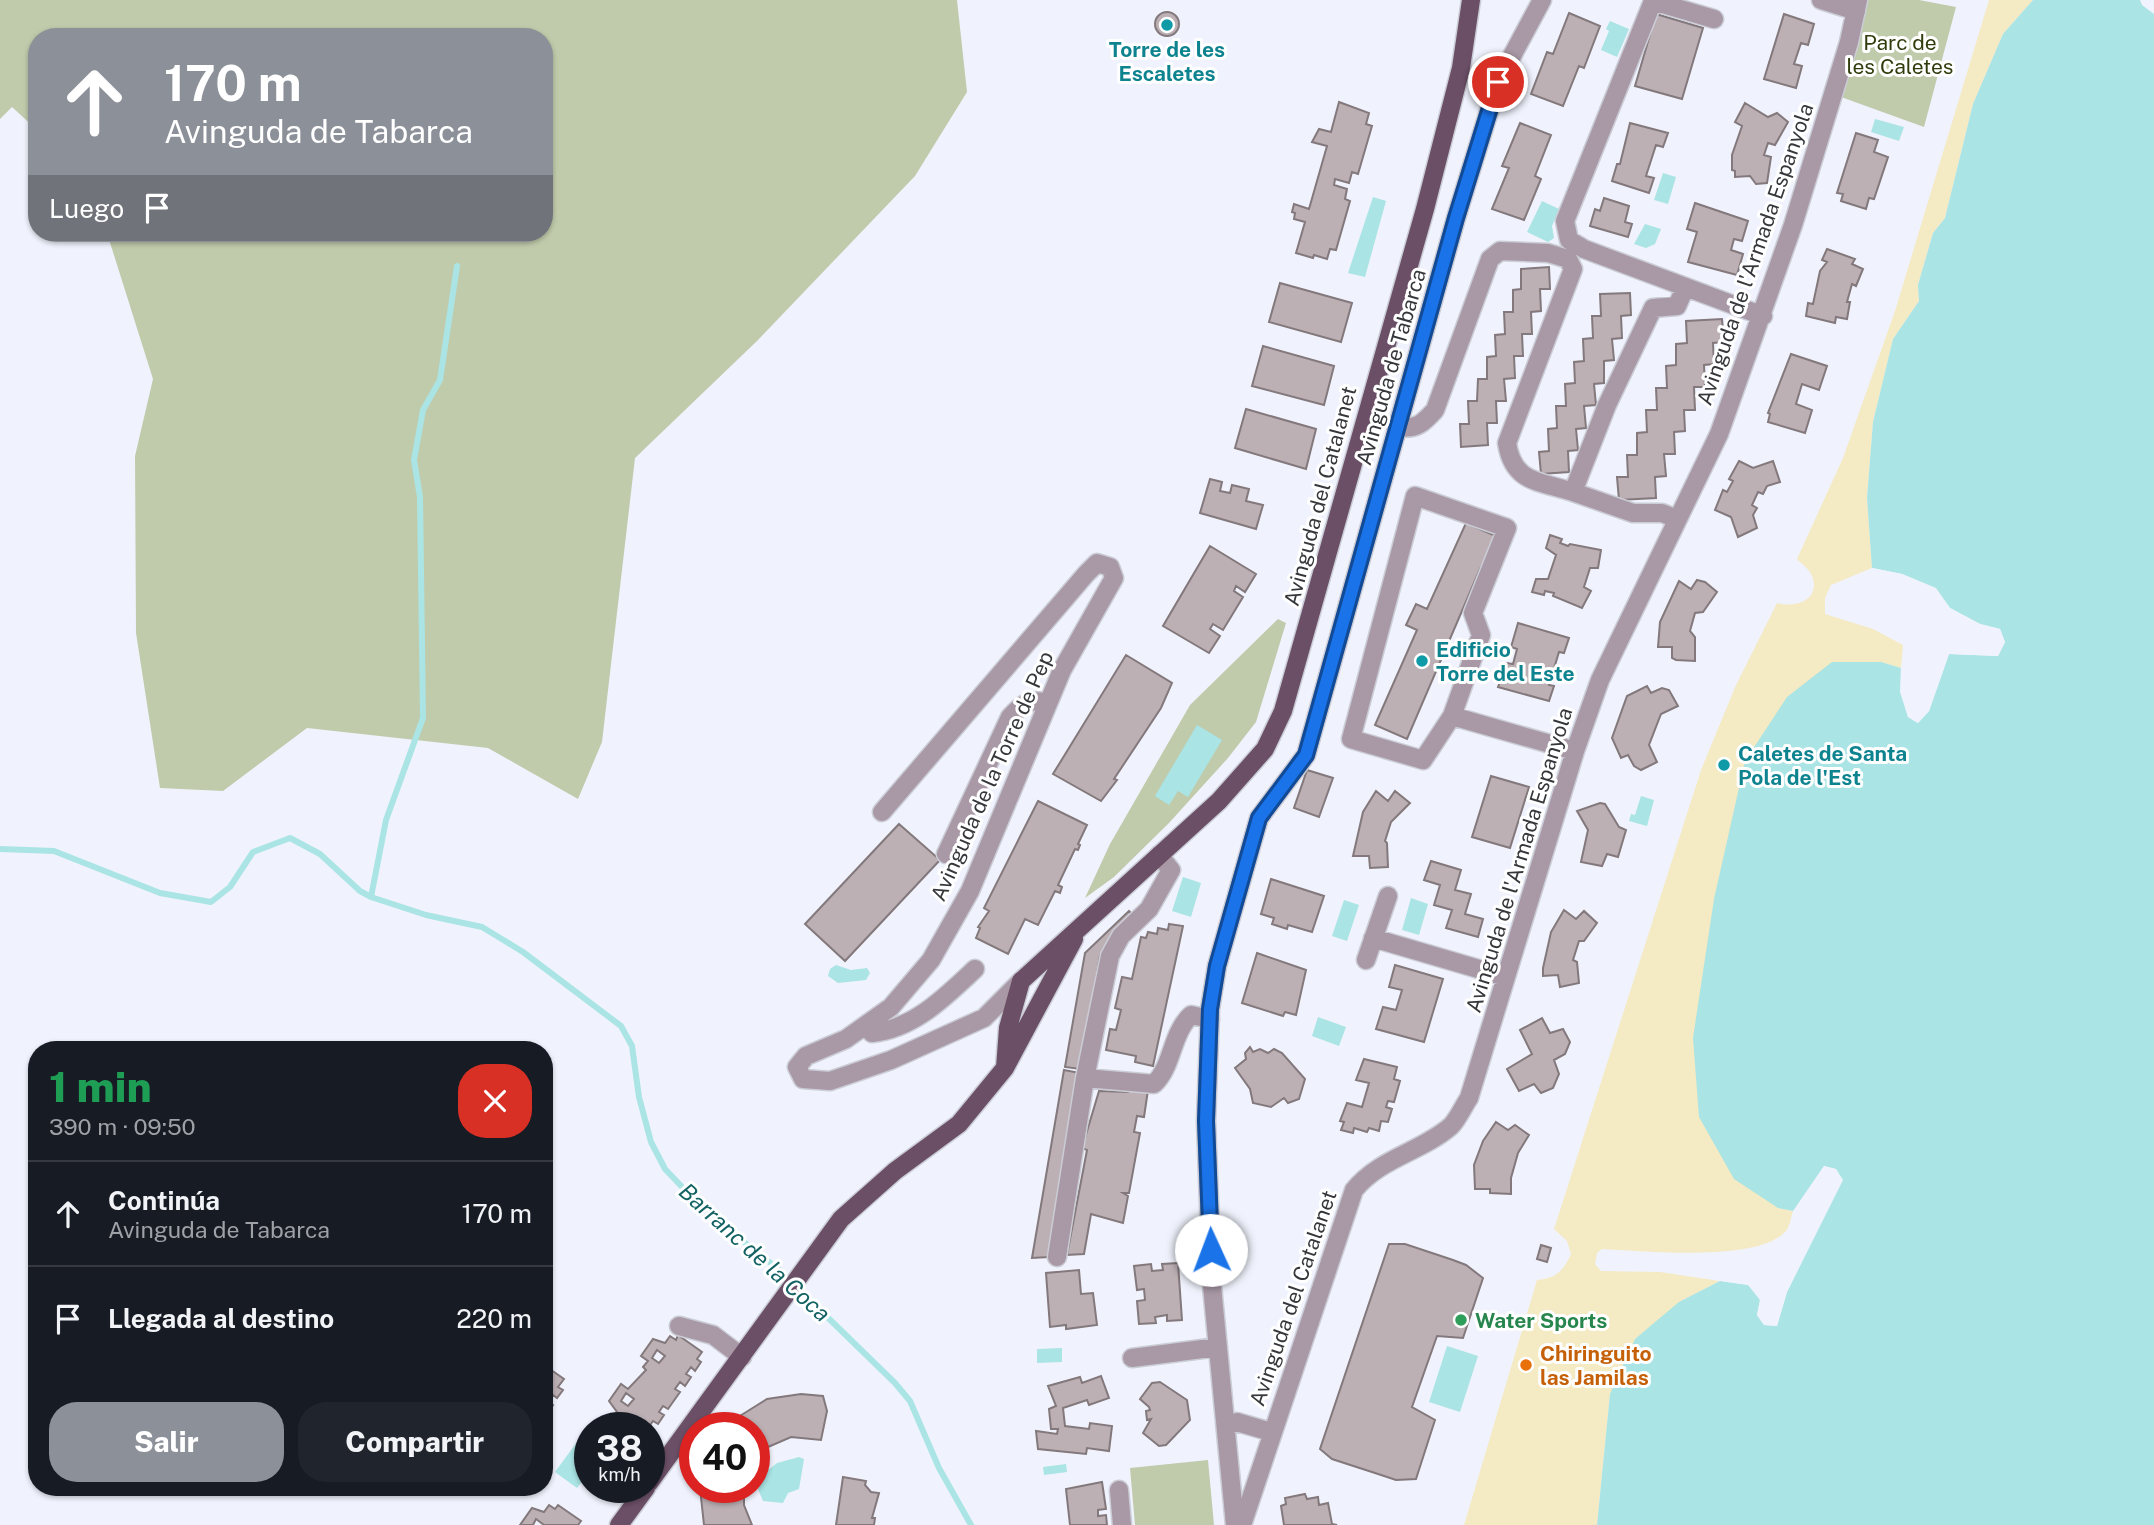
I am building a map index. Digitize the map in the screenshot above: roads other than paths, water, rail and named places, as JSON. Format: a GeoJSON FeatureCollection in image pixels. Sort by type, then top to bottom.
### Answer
{"type":"FeatureCollection","features":[{"type":"Feature","properties":{"kind":"main road","name":"Avinguda del Catalanet"},"geometry":{"type":"LineString","coordinates":[[1021,981],[1249,769],[1265,749],[1283,711],[1425,209],[1461,68],[1471,0]]}},
{"type":"Feature","properties":{"kind":"main road","name":"Avinguda del Catalanet"},"geometry":{"type":"LineString","coordinates":[[665,1461],[841,1219],[895,1171],[958,1124],[1005,1068],[1079,929]]}},
{"type":"Feature","properties":{"kind":"main road"},"geometry":{"type":"LineString","coordinates":[[1005,1068],[1008,1028],[1021,981]]}},
{"type":"Feature","properties":{"kind":"main road"},"geometry":{"type":"LineString","coordinates":[[619,1525],[635,1503]]}},
{"type":"Feature","properties":{"kind":"street","name":"Avinguda de Tabarca"},"geometry":{"type":"LineString","coordinates":[[1306,755],[1456,218],[1498,82],[1542,0]]}},
{"type":"Feature","properties":{"kind":"street"},"geometry":{"type":"LineString","coordinates":[[1821,0],[1857,6]]}},
{"type":"Feature","properties":{"kind":"street"},"geometry":{"type":"LineString","coordinates":[[1714,19],[1653,1],[1565,221],[1569,240],[1577,245],[1763,316]]}},
{"type":"Feature","properties":{"kind":"street","name":"Avinguda de l'Armada Espanyola"},"geometry":{"type":"LineString","coordinates":[[1363,1180],[1391,1159],[1425,1145],[1453,1124],[1469,1098],[1575,751],[1600,680],[1718,434],[1763,316],[1805,186],[1857,6]]}},
{"type":"Feature","properties":{"kind":"street"},"geometry":{"type":"LineString","coordinates":[[1399,426],[1409,429],[1422,424],[1435,410],[1490,259],[1500,251],[1548,253],[1569,259],[1573,269],[1507,443],[1510,460],[1519,474],[1633,513],[1662,513],[1678,519]]}},
{"type":"Feature","properties":{"kind":"street"},"geometry":{"type":"LineString","coordinates":[[1573,492],[1606,405],[1653,308],[1677,306],[1685,288]]}},
{"type":"Feature","properties":{"kind":"street"},"geometry":{"type":"LineString","coordinates":[[1415,496],[1507,528],[1473,613],[1481,635],[1452,716],[1423,760],[1351,739],[1415,496]]}},
{"type":"Feature","properties":{"kind":"street","name":"Avinguda de la Torre de Pep"},"geometry":{"type":"LineString","coordinates":[[882,812],[1086,574],[1097,563],[1110,567],[1114,578],[1062,670],[970,891],[931,960],[891,1007],[867,1026],[806,1056],[797,1067],[803,1079],[830,1081],[891,1060],[984,1018],[1021,981]]}},
{"type":"Feature","properties":{"kind":"street"},"geometry":{"type":"LineString","coordinates":[[946,855],[1010,716],[1022,704],[1035,700],[1047,703]]}},
{"type":"Feature","properties":{"kind":"street"},"geometry":{"type":"LineString","coordinates":[[1452,716],[1575,751]]}},
{"type":"Feature","properties":{"kind":"street","name":"Avinguda del Catalanet"},"geometry":{"type":"LineString","coordinates":[[1235,1525],[1212,1286],[1206,1121],[1210,1014],[1217,966],[1259,818],[1306,755]]}},
{"type":"Feature","properties":{"kind":"street"},"geometry":{"type":"LineString","coordinates":[[1057,1257],[1085,1078],[1110,957],[1121,936],[1149,908],[1171,870],[1159,855]]}},
{"type":"Feature","properties":{"kind":"street"},"geometry":{"type":"LineString","coordinates":[[1366,960],[1388,895]]}},
{"type":"Feature","properties":{"kind":"street"},"geometry":{"type":"LineString","coordinates":[[1374,938],[1506,977]]}},
{"type":"Feature","properties":{"kind":"street"},"geometry":{"type":"LineString","coordinates":[[867,1026],[872,1032],[898,1027],[940,1002],[975,969]]}},
{"type":"Feature","properties":{"kind":"street"},"geometry":{"type":"LineString","coordinates":[[1085,1078],[1154,1084],[1162,1076],[1182,1023],[1191,1015],[1210,1014]]}},
{"type":"Feature","properties":{"kind":"street","name":"Avinguda del Catalanet"},"geometry":{"type":"LineString","coordinates":[[1242,1525],[1348,1202],[1363,1180]]}},
{"type":"Feature","properties":{"kind":"street"},"geometry":{"type":"LineString","coordinates":[[680,1326],[713,1335],[742,1357]]}},
{"type":"Feature","properties":{"kind":"street"},"geometry":{"type":"LineString","coordinates":[[1132,1358],[1218,1347]]}},
{"type":"Feature","properties":{"kind":"street"},"geometry":{"type":"LineString","coordinates":[[1227,1426],[1237,1422],[1271,1432]]}},
{"type":"Feature","properties":{"kind":"street"},"geometry":{"type":"LineString","coordinates":[[1229,1457],[1260,1466]]}},
{"type":"Feature","properties":{"kind":"street"},"geometry":{"type":"LineString","coordinates":[[1119,1490],[1122,1525]]}},
{"type":"Feature","properties":{"kind":"waterway"},"geometry":{"type":"LineString","coordinates":[[371,897],[386,820],[423,718],[420,497],[414,460],[423,410],[440,380],[457,266]]}},
{"type":"Feature","properties":{"kind":"waterway","name":"Barranc de la Coca"},"geometry":{"type":"LineString","coordinates":[[0,849],[54,851],[160,893],[211,902],[230,887],[253,852],[290,838],[320,854],[360,891],[371,897],[426,915],[482,927],[523,952],[621,1026],[632,1046],[639,1097],[651,1142],[665,1169],[704,1210],[778,1269],[895,1383],[910,1401],[939,1468],[971,1525]]}},
{"type":"Feature","properties":{"kind":"place","name":"Torre de les Escaletes"},"geometry":{"type":"Point","coordinates":[1167,25]}},
{"type":"Feature","properties":{"kind":"place","name":"Edificio Torre del Este"},"geometry":{"type":"Point","coordinates":[1422,661]}},
{"type":"Feature","properties":{"kind":"place","name":"Caletes de Santa Pola de l'Est"},"geometry":{"type":"Point","coordinates":[1724,765]}},
{"type":"Feature","properties":{"kind":"place","name":"Water Sports"},"geometry":{"type":"Point","coordinates":[1461,1320]}},
{"type":"Feature","properties":{"kind":"place","name":"Chiringuito las Jamilas"},"geometry":{"type":"Point","coordinates":[1526,1365]}},
{"type":"Feature","properties":{"kind":"park label","name":"Parc de les Caletes"},"geometry":{"type":"Point","coordinates":[1900,54]}}]}
